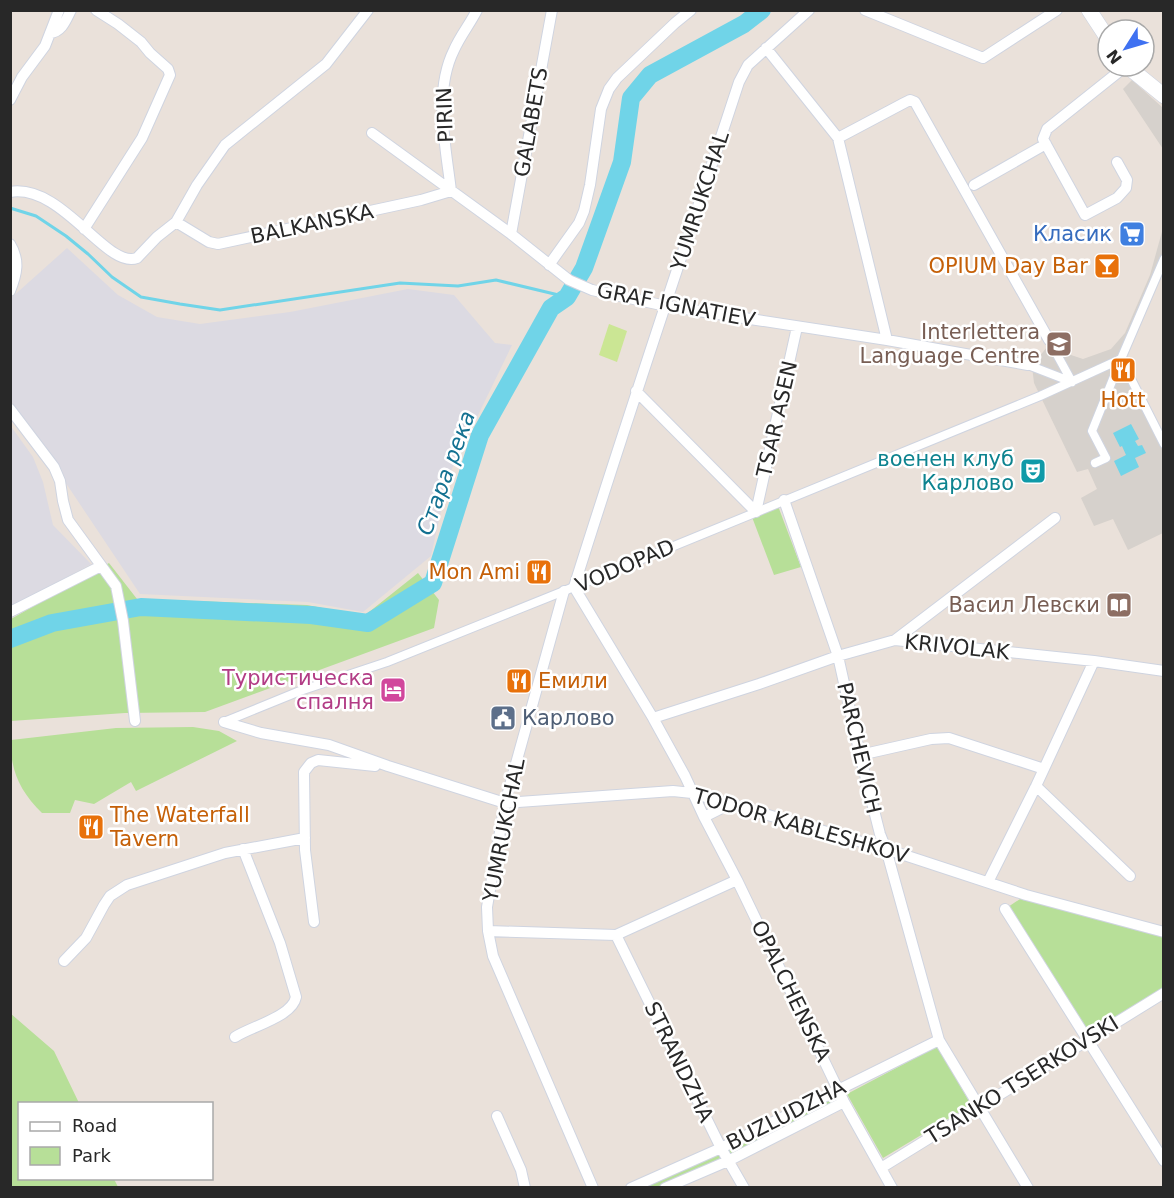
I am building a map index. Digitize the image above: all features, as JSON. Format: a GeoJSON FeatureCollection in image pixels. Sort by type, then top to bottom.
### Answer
{"type":"FeatureCollection","features":[{"type":"Feature","properties":{"kind":"main road"},"geometry":{"type":"LineString","coordinates":[[1141,78],[1164,96]]}},
{"type":"Feature","properties":{"kind":"street"},"geometry":{"type":"LineString","coordinates":[[10,100],[22,77],[45,46],[59,10]]}},
{"type":"Feature","properties":{"kind":"street"},"geometry":{"type":"LineString","coordinates":[[50,33],[55,33],[62,28],[71,10]]}},
{"type":"Feature","properties":{"kind":"street"},"geometry":{"type":"LineString","coordinates":[[84,229],[142,138],[170,75],[168,69],[141,42],[96,10]]}},
{"type":"Feature","properties":{"kind":"street"},"geometry":{"type":"LineString","coordinates":[[10,192],[19,191],[41,196],[54,203],[98,242],[128,259],[137,258],[157,237],[176,222],[197,184],[225,146],[326,64],[368,10]]}},
{"type":"Feature","properties":{"kind":"street","name":"PIRIN"},"geometry":{"type":"LineString","coordinates":[[451,191],[443,102],[444,75],[454,50],[477,10]]}},
{"type":"Feature","properties":{"kind":"street","name":"GALABETS"},"geometry":{"type":"LineString","coordinates":[[511,234],[552,10]]}},
{"type":"Feature","properties":{"kind":"street"},"geometry":{"type":"LineString","coordinates":[[549,265],[579,223],[584,211],[601,109],[609,89],[617,78],[691,10]]}},
{"type":"Feature","properties":{"kind":"street","name":"YUMRUKCHAL"},"geometry":{"type":"LineString","coordinates":[[593,1188],[493,956],[488,931],[487,907],[505,802],[569,589],[666,306],[739,82],[748,64],[809,10]]}},
{"type":"Feature","properties":{"kind":"street"},"geometry":{"type":"LineString","coordinates":[[865,10],[984,58],[1057,10]]}},
{"type":"Feature","properties":{"kind":"street"},"geometry":{"type":"LineString","coordinates":[[766,48],[838,138],[887,340]]}},
{"type":"Feature","properties":{"kind":"street"},"geometry":{"type":"LineString","coordinates":[[1111,78],[1047,129],[1044,134],[1046,144],[1085,215],[1117,198],[1126,188],[1127,180],[1117,162]]}},
{"type":"Feature","properties":{"kind":"street"},"geometry":{"type":"LineString","coordinates":[[838,138],[910,100],[915,102],[969,188],[1072,382]]}},
{"type":"Feature","properties":{"kind":"street","name":"GRAF IGNATIEV"},"geometry":{"type":"LineString","coordinates":[[372,133],[570,280],[592,290],[666,306],[1028,364]]}},
{"type":"Feature","properties":{"kind":"street"},"geometry":{"type":"LineString","coordinates":[[969,188],[1046,144]]}},
{"type":"Feature","properties":{"kind":"street","name":"BALKANSKA"},"geometry":{"type":"LineString","coordinates":[[176,222],[209,242],[218,244],[422,200],[451,191]]}},
{"type":"Feature","properties":{"kind":"street"},"geometry":{"type":"LineString","coordinates":[[10,244],[17,255],[14,280],[10,291]]}},
{"type":"Feature","properties":{"kind":"street"},"geometry":{"type":"LineString","coordinates":[[1095,463],[1106,458],[1092,431],[1164,259]]}},
{"type":"Feature","properties":{"kind":"street","name":"TSAR ASEN"},"geometry":{"type":"LineString","coordinates":[[756,512],[797,327]]}},
{"type":"Feature","properties":{"kind":"street"},"geometry":{"type":"LineString","coordinates":[[1121,359],[1164,444]]}},
{"type":"Feature","properties":{"kind":"street","name":"VODOPAD"},"geometry":{"type":"LineString","coordinates":[[224,722],[300,690],[387,662],[569,589],[1072,382],[1121,359]]}},
{"type":"Feature","properties":{"kind":"street"},"geometry":{"type":"LineString","coordinates":[[1028,364],[1072,382]]}},
{"type":"Feature","properties":{"kind":"street"},"geometry":{"type":"LineString","coordinates":[[636,391],[756,512]]}},
{"type":"Feature","properties":{"kind":"street"},"geometry":{"type":"LineString","coordinates":[[10,409],[54,467],[60,481],[68,520],[116,586],[123,621],[135,721]]}},
{"type":"Feature","properties":{"kind":"street","name":"PARCHEVICH"},"geometry":{"type":"LineString","coordinates":[[784,500],[838,656],[880,834],[939,1040],[1028,1188]]}},
{"type":"Feature","properties":{"kind":"street"},"geometry":{"type":"LineString","coordinates":[[895,640],[1055,518]]}},
{"type":"Feature","properties":{"kind":"street"},"geometry":{"type":"LineString","coordinates":[[10,612],[101,566]]}},
{"type":"Feature","properties":{"kind":"street","name":"OPALCHENSKA"},"geometry":{"type":"LineString","coordinates":[[569,589],[653,718],[737,880],[844,1102],[892,1188]]}},
{"type":"Feature","properties":{"kind":"street","name":"KRIVOLAK"},"geometry":{"type":"LineString","coordinates":[[653,718],[838,656],[895,640],[1094,661],[1163,671]]}},
{"type":"Feature","properties":{"kind":"street"},"geometry":{"type":"LineString","coordinates":[[988,882],[1094,661]]}},
{"type":"Feature","properties":{"kind":"street","name":"TODOR KABLESHKOV"},"geometry":{"type":"LineString","coordinates":[[224,722],[261,733],[329,745],[505,802],[673,791],[693,794],[886,849],[1026,895],[1164,932]]}},
{"type":"Feature","properties":{"kind":"street"},"geometry":{"type":"LineString","coordinates":[[860,755],[931,739],[949,738],[1044,769]]}},
{"type":"Feature","properties":{"kind":"street"},"geometry":{"type":"LineString","coordinates":[[314,921],[304,838],[304,772],[311,763],[318,760],[388,766]]}},
{"type":"Feature","properties":{"kind":"street"},"geometry":{"type":"LineString","coordinates":[[1036,786],[1130,876]]}},
{"type":"Feature","properties":{"kind":"street"},"geometry":{"type":"LineString","coordinates":[[704,817],[730,804]]}},
{"type":"Feature","properties":{"kind":"street"},"geometry":{"type":"LineString","coordinates":[[63,961],[87,938],[104,905],[126,885],[225,853],[304,838]]}},
{"type":"Feature","properties":{"kind":"street"},"geometry":{"type":"LineString","coordinates":[[235,1037],[285,1012],[295,1003],[296,997],[280,944],[243,849]]}},
{"type":"Feature","properties":{"kind":"street","name":"YUMRUKCHAL"},"geometry":{"type":"LineString","coordinates":[[488,931],[616,935],[737,880]]}},
{"type":"Feature","properties":{"kind":"street"},"geometry":{"type":"LineString","coordinates":[[1005,909],[1164,1161]]}},
{"type":"Feature","properties":{"kind":"street","name":"STRANDZHA"},"geometry":{"type":"LineString","coordinates":[[616,935],[721,1148],[744,1188]]}},
{"type":"Feature","properties":{"kind":"street","name":"TSANKO TSERKOVSKI"},"geometry":{"type":"LineString","coordinates":[[881,1168],[1164,993]]}},
{"type":"Feature","properties":{"kind":"street","name":"BUZLUDZHA"},"geometry":{"type":"LineString","coordinates":[[631,1188],[721,1148],[939,1040]]}},
{"type":"Feature","properties":{"kind":"street","name":"BUZLUDZHA"},"geometry":{"type":"LineString","coordinates":[[665,1188],[728,1161],[844,1102]]}},
{"type":"Feature","properties":{"kind":"street"},"geometry":{"type":"LineString","coordinates":[[497,1116],[521,1170],[525,1188]]}},
{"type":"Feature","properties":{"kind":"shaded area"},"geometry":{"type":"Polygon","coordinates":[[[1132,80],[1163,108],[1163,149],[1123,89],[1132,80]]]}},
{"type":"Feature","properties":{"kind":"shaded area"},"geometry":{"type":"Polygon","coordinates":[[[1163,228],[1163,270],[1124,362],[1163,440],[1163,533],[1128,550],[1113,519],[1094,526],[1081,498],[1097,489],[1088,469],[1077,472],[1034,383],[1032,366],[1047,347],[1083,359],[1111,349],[1125,333],[1150,275],[1163,228]]]}},
{"type":"Feature","properties":{"kind":"shaded area"},"geometry":{"type":"Polygon","coordinates":[[[67,248],[118,295],[157,317],[200,324],[290,312],[408,289],[454,295],[495,343],[512,345],[449,475],[431,556],[363,612],[308,602],[140,594],[11,401],[10,299],[67,248]]]}},
{"type":"Feature","properties":{"kind":"shaded area"},"geometry":{"type":"Polygon","coordinates":[[[10,425],[33,457],[43,482],[53,525],[91,564],[11,607],[10,425]]]}},
{"type":"Feature","properties":{"kind":"green space"},"geometry":{"type":"Polygon","coordinates":[[[609,324],[627,331],[617,362],[599,355],[609,324]]]}},
{"type":"Feature","properties":{"kind":"green space"},"geometry":{"type":"Polygon","coordinates":[[[778,506],[801,567],[774,575],[752,517],[778,506]]]}},
{"type":"Feature","properties":{"kind":"green space"},"geometry":{"type":"Polygon","coordinates":[[[109,563],[137,599],[307,605],[364,616],[418,573],[439,600],[434,628],[205,712],[125,713],[11,721],[11,619],[109,563]]]}},
{"type":"Feature","properties":{"kind":"green space"},"geometry":{"type":"Polygon","coordinates":[[[193,727],[219,731],[237,741],[136,791],[131,782],[94,804],[75,800],[70,813],[42,813],[22,788],[12,761],[11,740],[116,728],[193,727]]]}},
{"type":"Feature","properties":{"kind":"green space"},"geometry":{"type":"Polygon","coordinates":[[[1026,895],[1163,932],[1163,993],[1088,1039],[1005,909],[1026,895]]]}},
{"type":"Feature","properties":{"kind":"green space"},"geometry":{"type":"Polygon","coordinates":[[[10,1013],[54,1051],[79,1102],[18,1102],[18,1180],[114,1180],[118,1187],[11,1187],[10,1013]]]}},
{"type":"Feature","properties":{"kind":"green space"},"geometry":{"type":"Polygon","coordinates":[[[938,1046],[971,1105],[883,1158],[847,1094],[938,1046]]]}},
{"type":"Feature","properties":{"kind":"green space"},"geometry":{"type":"Polygon","coordinates":[[[838,1089],[844,1102],[665,1187],[631,1188],[838,1089]]]}},
{"type":"Feature","properties":{"kind":"water"},"geometry":{"type":"Polygon","coordinates":[[[1131,424],[1139,439],[1135,441],[1138,446],[1142,445],[1146,453],[1135,458],[1139,467],[1121,476],[1114,461],[1126,455],[1113,433],[1131,424]]]}},
{"type":"Feature","properties":{"kind":"waterway","name":"Стара река"},"geometry":{"type":"LineString","coordinates":[[10,639],[52,623],[141,607],[311,615],[368,623],[433,583],[480,435],[551,308],[567,297],[584,268],[622,162],[631,98],[650,75],[744,24],[762,10]]}},
{"type":"Feature","properties":{"kind":"waterway"},"geometry":{"type":"LineString","coordinates":[[10,208],[36,216],[66,236],[112,277],[141,297],[180,304],[220,310],[400,283],[458,286],[496,280],[567,297]]}},
{"type":"Feature","properties":{"kind":"place","name":"Класик"},"geometry":{"type":"Point","coordinates":[1132,234]}},
{"type":"Feature","properties":{"kind":"place","name":"OPIUM Day Bar"},"geometry":{"type":"Point","coordinates":[1107,266]}},
{"type":"Feature","properties":{"kind":"place","name":"Interlettera Language Centre"},"geometry":{"type":"Point","coordinates":[1059,344]}},
{"type":"Feature","properties":{"kind":"place","name":"Hott"},"geometry":{"type":"Point","coordinates":[1123,370]}},
{"type":"Feature","properties":{"kind":"place","name":"военен клуб Карлово"},"geometry":{"type":"Point","coordinates":[1033,471]}},
{"type":"Feature","properties":{"kind":"place","name":"Mon Ami"},"geometry":{"type":"Point","coordinates":[539,572]}},
{"type":"Feature","properties":{"kind":"place","name":"Васил Левски"},"geometry":{"type":"Point","coordinates":[1119,605]}},
{"type":"Feature","properties":{"kind":"place","name":"Емили"},"geometry":{"type":"Point","coordinates":[519,681]}},
{"type":"Feature","properties":{"kind":"place","name":"Туристическа спалня"},"geometry":{"type":"Point","coordinates":[393,690]}},
{"type":"Feature","properties":{"kind":"place","name":"Карлово"},"geometry":{"type":"Point","coordinates":[503,718]}},
{"type":"Feature","properties":{"kind":"place","name":"The Waterfall Tavern"},"geometry":{"type":"Point","coordinates":[91,827]}}]}
